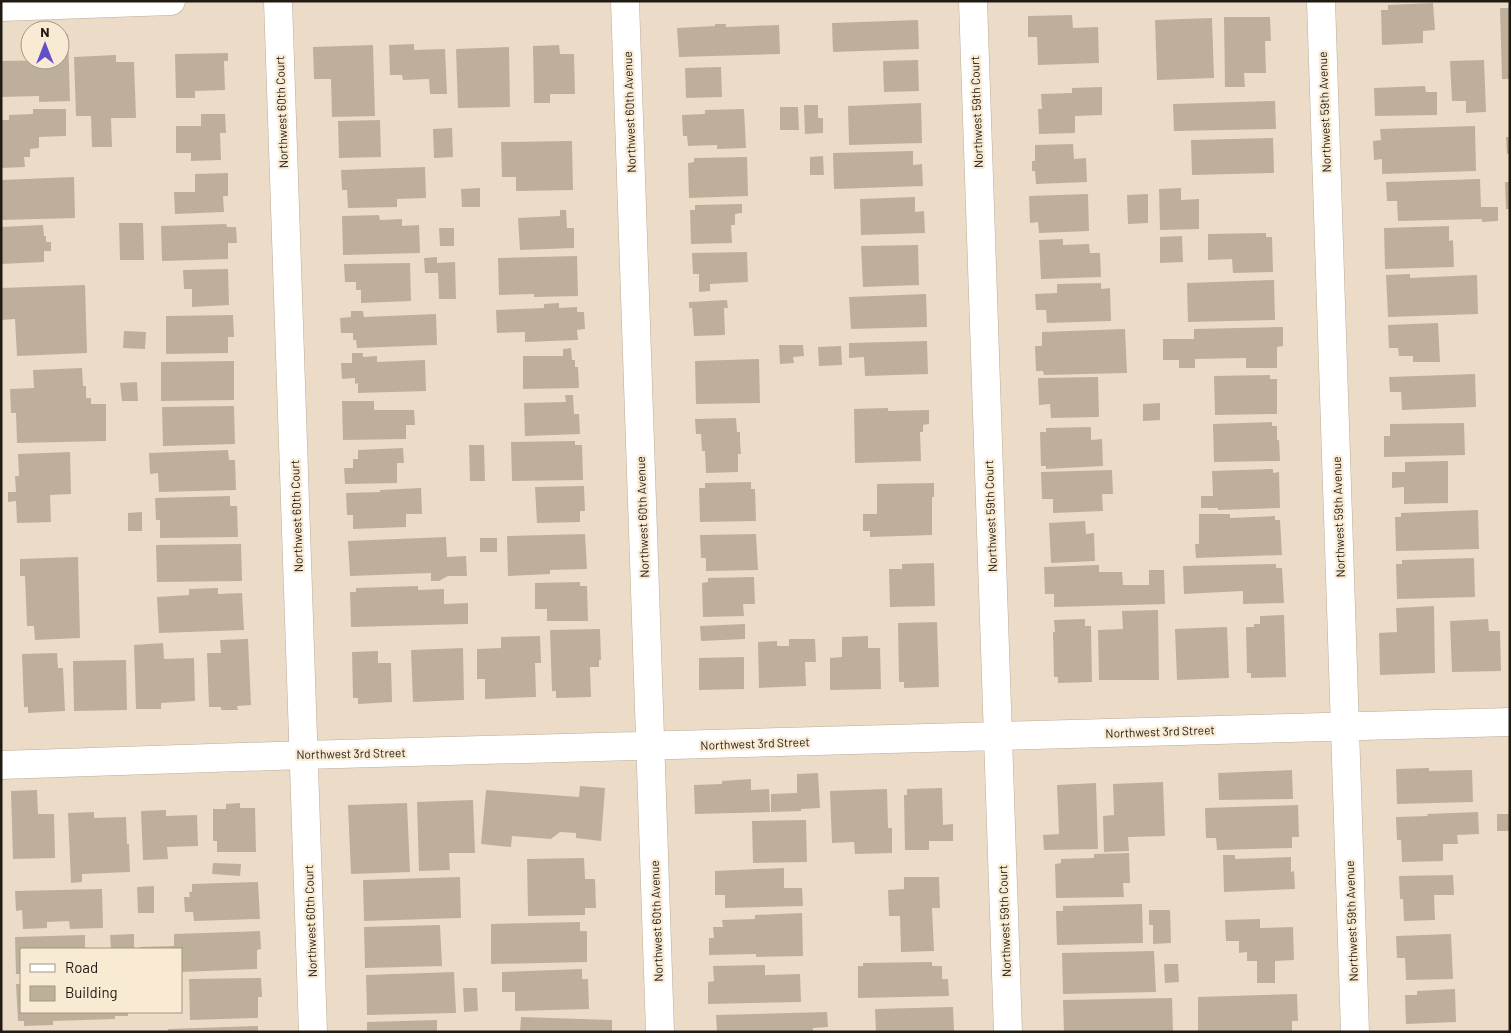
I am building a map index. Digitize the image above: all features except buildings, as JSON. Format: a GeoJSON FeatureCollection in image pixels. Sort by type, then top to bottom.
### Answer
{"type":"FeatureCollection","features":[{"type":"Feature","properties":{"kind":"street"},"geometry":{"type":"LineString","coordinates":[[1,7],[171,1]]}},
{"type":"Feature","properties":{"kind":"street","name":"Northwest 60th Court"},"geometry":{"type":"LineString","coordinates":[[278,1],[314,1032]]}},
{"type":"Feature","properties":{"kind":"street","name":"Northwest 60th Avenue"},"geometry":{"type":"LineString","coordinates":[[625,1],[660,1032]]}},
{"type":"Feature","properties":{"kind":"street","name":"Northwest 59th Court"},"geometry":{"type":"LineString","coordinates":[[973,1],[1008,1032]]}},
{"type":"Feature","properties":{"kind":"street","name":"Northwest 59th Avenue"},"geometry":{"type":"LineString","coordinates":[[1321,1],[1355,1032]]}},
{"type":"Feature","properties":{"kind":"street","name":"Northwest 3rd Street"},"geometry":{"type":"LineString","coordinates":[[1,765],[304,754],[1510,722]]}}]}
